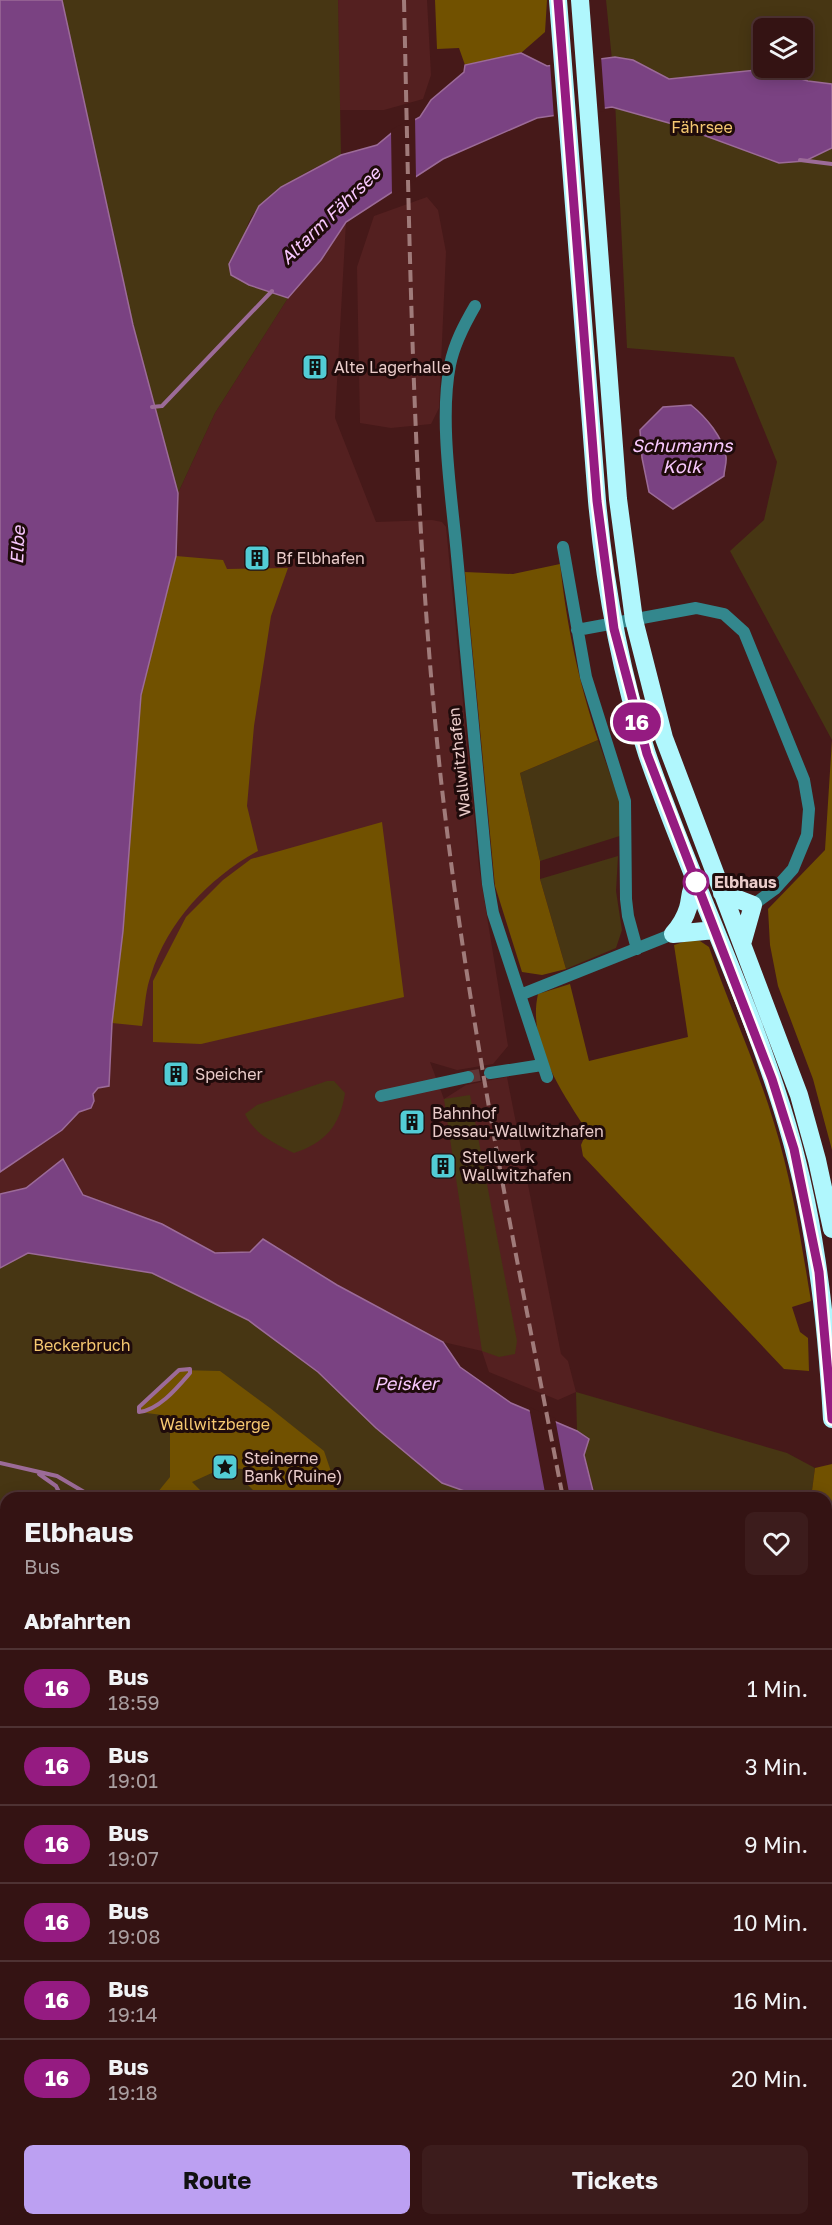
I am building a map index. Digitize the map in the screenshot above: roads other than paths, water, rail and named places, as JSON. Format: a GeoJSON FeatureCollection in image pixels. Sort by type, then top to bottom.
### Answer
{"type":"FeatureCollection","features":[{"type":"Feature","properties":{"kind":"highway"},"geometry":{"type":"LineString","coordinates":[[558,0],[597,501],[606,588],[619,654],[647,754],[772,1079],[803,1186],[824,1312],[832,1419]]}},
{"type":"Feature","properties":{"kind":"highway"},"geometry":{"type":"LineString","coordinates":[[580,0],[618,499],[627,583],[640,649],[664,738],[798,1095],[818,1160],[832,1229]]}},
{"type":"Feature","properties":{"kind":"highway"},"geometry":{"type":"LineString","coordinates":[[673,934],[683,921],[689,906],[689,891],[696,881]]}},
{"type":"Feature","properties":{"kind":"highway"},"geometry":{"type":"LineString","coordinates":[[722,893],[753,904],[742,944]]}},
{"type":"Feature","properties":{"kind":"highway"},"geometry":{"type":"LineString","coordinates":[[673,934],[715,930]]}},
{"type":"Feature","properties":{"kind":"street","name":"Wallwitzhafen"},"geometry":{"type":"LineString","coordinates":[[475,306],[461,330],[450,363],[448,436],[488,884],[494,913],[544,1071],[490,1073]]}},
{"type":"Feature","properties":{"kind":"street"},"geometry":{"type":"LineString","coordinates":[[563,546],[577,630],[593,703],[625,801],[626,899],[637,949]]}},
{"type":"Feature","properties":{"kind":"street"},"geometry":{"type":"LineString","coordinates":[[577,630],[696,608],[723,614],[744,632],[804,780],[809,809],[807,835],[793,868],[775,890],[753,904]]}},
{"type":"Feature","properties":{"kind":"street"},"geometry":{"type":"LineString","coordinates":[[520,995],[673,934]]}},
{"type":"Feature","properties":{"kind":"street"},"geometry":{"type":"LineString","coordinates":[[381,1096],[468,1077]]}},
{"type":"Feature","properties":{"kind":"water","name":"Elbe"},"geometry":{"type":"Polygon","coordinates":[[[0,0],[62,0],[133,325],[178,493],[176,556],[141,695],[123,931],[112,1023],[109,1086],[98,1088],[93,1094],[94,1101],[91,1108],[79,1112],[62,1130],[0,1172],[0,0]]]}},
{"type":"Feature","properties":{"kind":"water","name":"Fährsee"},"geometry":{"type":"Polygon","coordinates":[[[521,53],[547,66],[615,57],[633,60],[669,79],[753,70],[753,78],[798,78],[832,84],[832,148],[805,161],[779,163],[676,125],[612,107],[537,118],[443,159],[346,222],[321,260],[288,298],[249,285],[231,275],[229,264],[259,206],[281,187],[341,155],[377,145],[394,131],[420,117],[431,100],[464,72],[465,65],[521,53]]]}},
{"type":"Feature","properties":{"kind":"water","name":"Schumanns Kolk"},"geometry":{"type":"Polygon","coordinates":[[[691,405],[708,421],[718,435],[726,459],[724,476],[673,509],[649,492],[642,458],[640,430],[663,407],[691,405]]]}},
{"type":"Feature","properties":{"kind":"water","name":"Peisker"},"geometry":{"type":"Polygon","coordinates":[[[63,1159],[83,1195],[162,1224],[215,1253],[250,1252],[263,1239],[337,1285],[443,1342],[460,1367],[511,1403],[577,1431],[589,1439],[584,1455],[593,1491],[596,1492],[467,1492],[442,1483],[376,1428],[318,1372],[248,1320],[152,1273],[28,1253],[0,1268],[0,1194],[26,1188],[63,1159]]]}},
{"type":"Feature","properties":{"kind":"waterway"},"geometry":{"type":"LineString","coordinates":[[800,160],[832,164]]}},
{"type":"Feature","properties":{"kind":"waterway","name":"Altarm Fährsee"},"geometry":{"type":"LineString","coordinates":[[152,407],[162,406],[272,291]]}},
{"type":"Feature","properties":{"kind":"waterway"},"geometry":{"type":"LineString","coordinates":[[190,1369],[190,1373],[160,1403],[139,1412],[139,1407],[179,1370],[190,1369]]}},
{"type":"Feature","properties":{"kind":"waterway"},"geometry":{"type":"LineString","coordinates":[[0,1463],[57,1476],[84,1492]]}},
{"type":"Feature","properties":{"kind":"waterway"},"geometry":{"type":"LineString","coordinates":[[39,1474],[56,1486],[59,1492]]}},
{"type":"Feature","properties":{"kind":"tunnel"},"geometry":{"type":"LineString","coordinates":[[468,1077],[490,1073]]}},
{"type":"Feature","properties":{"kind":"railway"},"geometry":{"type":"LineString","coordinates":[[404,0],[414,391],[424,586],[441,780],[479,1051],[562,1492]]}},
{"type":"Feature","properties":{"kind":"place","name":"Alte Lagerhalle"},"geometry":{"type":"Point","coordinates":[315,367]}},
{"type":"Feature","properties":{"kind":"place","name":"Bf Elbhafen"},"geometry":{"type":"Point","coordinates":[257,558]}},
{"type":"Feature","properties":{"kind":"place","name":"Elbhaus"},"geometry":{"type":"Point","coordinates":[696,882]}},
{"type":"Feature","properties":{"kind":"place","name":"Speicher"},"geometry":{"type":"Point","coordinates":[176,1074]}},
{"type":"Feature","properties":{"kind":"place","name":"Bahnhof Dessau-Wallwitzhafen"},"geometry":{"type":"Point","coordinates":[412,1122]}},
{"type":"Feature","properties":{"kind":"place","name":"Stellwerk Wallwitzhafen"},"geometry":{"type":"Point","coordinates":[443,1166]}},
{"type":"Feature","properties":{"kind":"place","name":"Steinerne Bank (Ruine)"},"geometry":{"type":"Point","coordinates":[225,1467]}},
{"type":"Feature","properties":{"kind":"park label","name":"Beckerbruch"},"geometry":{"type":"Point","coordinates":[82,1345]}},
{"type":"Feature","properties":{"kind":"park label","name":"Wallwitzberge"},"geometry":{"type":"Point","coordinates":[215,1424]}}]}
